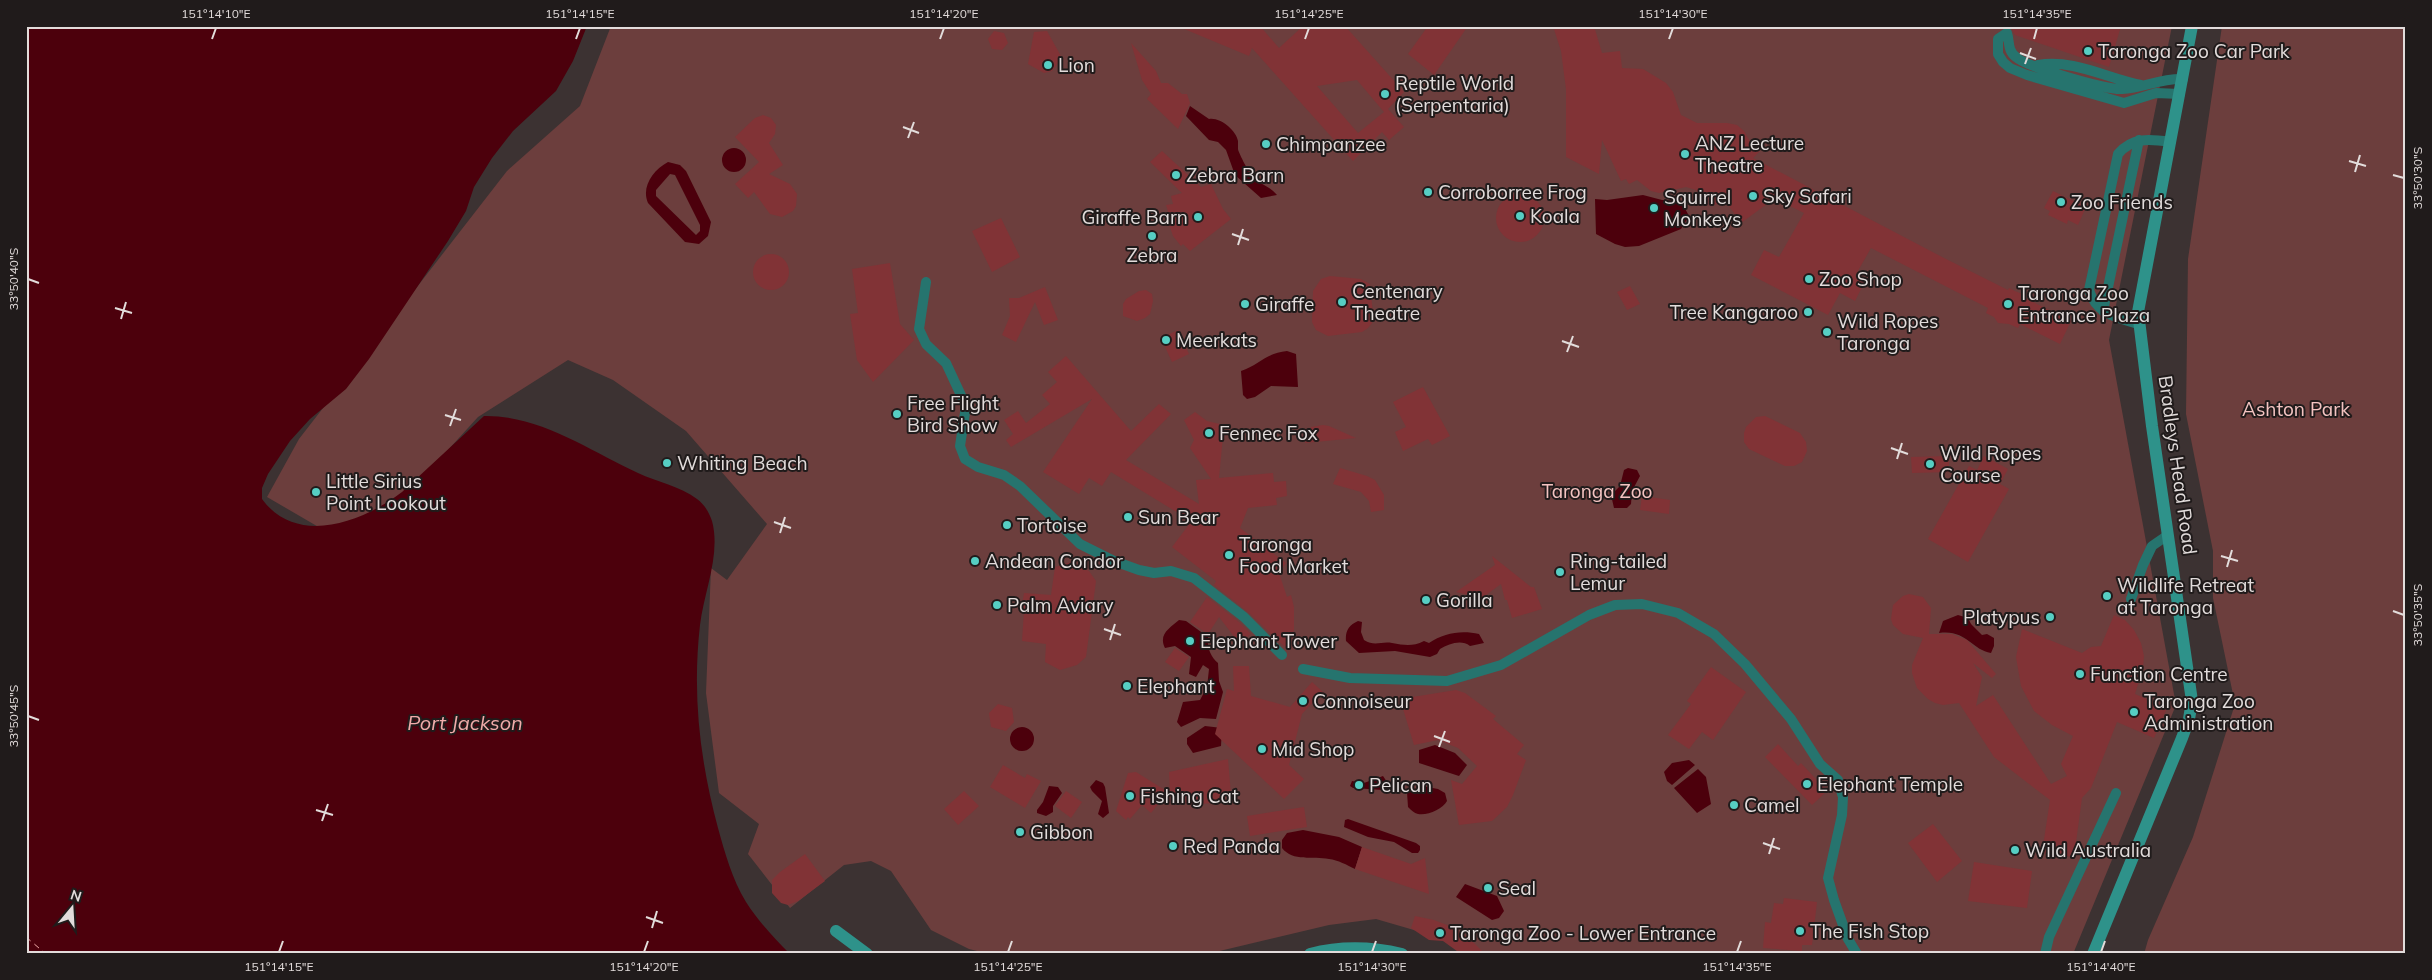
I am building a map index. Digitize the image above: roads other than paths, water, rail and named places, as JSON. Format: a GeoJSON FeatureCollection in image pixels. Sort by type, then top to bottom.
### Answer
{"type":"FeatureCollection","features":[{"type":"Feature","properties":{"kind":"main road","name":"Bradleys Head Road"},"geometry":{"type":"LineString","coordinates":[[2093,954],[2189,719],[2192,700],[2139,324],[2139,300],[2192,26]]}},
{"type":"Feature","properties":{"kind":"main road"},"geometry":{"type":"LineString","coordinates":[[836,931],[867,954]]}},
{"type":"Feature","properties":{"kind":"main road"},"geometry":{"type":"LineString","coordinates":[[1310,954],[1340,949],[1364,948],[1402,954]]}},
{"type":"Feature","properties":{"kind":"lane"},"geometry":{"type":"LineString","coordinates":[[2180,94],[2156,92],[2124,103],[2027,75],[2010,68],[2003,62],[1998,54],[1998,39],[2006,33],[2009,49],[2014,56],[2032,66],[2110,88],[2130,89],[2168,78],[2183,79]]}},
{"type":"Feature","properties":{"kind":"lane"},"geometry":{"type":"LineString","coordinates":[[2103,311],[2139,140]]}},
{"type":"Feature","properties":{"kind":"lane"},"geometry":{"type":"LineString","coordinates":[[2139,324],[2103,311],[2093,302],[2090,290],[2118,154],[2126,145],[2139,140],[2170,142]]}},
{"type":"Feature","properties":{"kind":"lane"},"geometry":{"type":"LineString","coordinates":[[926,282],[919,329],[926,344],[946,363],[966,406],[960,446],[965,458],[978,467],[1004,476],[1020,486],[1080,544],[1114,561],[1139,570],[1154,573],[1171,571],[1194,578],[1244,617],[1282,655]]}},
{"type":"Feature","properties":{"kind":"lane"},"geometry":{"type":"LineString","coordinates":[[2131,598],[2152,546],[2168,535]]}},
{"type":"Feature","properties":{"kind":"lane"},"geometry":{"type":"LineString","coordinates":[[1304,669],[1350,678],[1447,681],[1500,664],[1589,615],[1615,605],[1642,604],[1678,614],[1714,634],[1745,664],[1791,719],[1820,764],[1838,780],[1843,797],[1842,815],[1828,878],[1848,939],[1857,954]]}},
{"type":"Feature","properties":{"kind":"lane"},"geometry":{"type":"LineString","coordinates":[[2044,954],[2049,937],[2116,793]]}},
{"type":"Feature","properties":{"kind":"water","name":"Port Jackson"},"geometry":{"type":"Polygon","coordinates":[[[26,26],[587,26],[573,61],[556,91],[513,131],[492,158],[474,187],[466,211],[448,241],[369,359],[346,389],[310,419],[290,441],[268,474],[262,488],[262,499],[276,514],[293,522],[311,526],[330,525],[350,520],[386,503],[402,492],[484,416],[505,417],[545,428],[638,473],[683,491],[700,501],[712,521],[714,534],[711,573],[700,625],[697,677],[699,728],[706,778],[729,866],[737,884],[756,916],[790,954],[26,954],[26,26]]]}},
{"type":"Feature","properties":{"kind":"water"},"geometry":{"type":"Polygon","coordinates":[[[1190,106],[1209,119],[1218,120],[1231,129],[1237,137],[1238,151],[1250,174],[1277,195],[1261,198],[1235,175],[1226,150],[1218,142],[1209,140],[1186,116],[1190,106]]]}},
{"type":"Feature","properties":{"kind":"water"},"geometry":{"type":"Polygon","coordinates":[[[734,148],[742,152],[746,160],[742,168],[734,172],[726,168],[722,160],[726,152],[734,148]]]}},
{"type":"Feature","properties":{"kind":"water"},"geometry":{"type":"Polygon","coordinates":[[[668,162],[680,165],[686,171],[711,222],[708,236],[699,244],[685,242],[648,203],[646,197],[647,185],[653,174],[668,162]],[[670,174],[656,190],[656,196],[696,235],[700,231],[700,225],[675,175],[670,174]]]}},
{"type":"Feature","properties":{"kind":"water"},"geometry":{"type":"Polygon","coordinates":[[[1643,195],[1662,200],[1681,201],[1689,216],[1681,229],[1639,246],[1625,247],[1596,234],[1595,199],[1607,200],[1643,195]]]}},
{"type":"Feature","properties":{"kind":"water"},"geometry":{"type":"Polygon","coordinates":[[[1287,351],[1296,354],[1298,387],[1271,386],[1255,397],[1247,399],[1243,395],[1241,371],[1273,354],[1287,351]]]}},
{"type":"Feature","properties":{"kind":"water"},"geometry":{"type":"Polygon","coordinates":[[[1628,468],[1637,470],[1640,476],[1632,491],[1631,504],[1627,508],[1614,508],[1611,495],[1620,486],[1624,470],[1628,468]]]}},
{"type":"Feature","properties":{"kind":"water"},"geometry":{"type":"Polygon","coordinates":[[[1958,615],[1968,618],[1982,635],[1987,634],[1994,638],[1994,646],[1991,653],[1984,651],[1956,634],[1939,633],[1943,621],[1958,615]]]}},
{"type":"Feature","properties":{"kind":"water"},"geometry":{"type":"Polygon","coordinates":[[[1179,620],[1186,621],[1208,637],[1210,651],[1218,663],[1219,681],[1223,692],[1216,719],[1200,718],[1181,727],[1177,722],[1183,702],[1200,700],[1207,687],[1209,669],[1203,665],[1196,677],[1189,674],[1191,657],[1175,646],[1165,648],[1163,643],[1164,635],[1179,620]]]}},
{"type":"Feature","properties":{"kind":"water"},"geometry":{"type":"Polygon","coordinates":[[[1358,621],[1362,622],[1361,632],[1364,640],[1371,643],[1408,645],[1424,641],[1429,643],[1453,633],[1466,632],[1479,634],[1484,643],[1470,646],[1463,643],[1451,644],[1440,649],[1437,654],[1430,657],[1395,651],[1359,653],[1346,641],[1348,629],[1358,621]]]}},
{"type":"Feature","properties":{"kind":"water"},"geometry":{"type":"Polygon","coordinates":[[[1205,726],[1222,728],[1221,746],[1193,753],[1187,744],[1187,738],[1205,726]]]}},
{"type":"Feature","properties":{"kind":"water"},"geometry":{"type":"Polygon","coordinates":[[[1022,727],[1030,731],[1034,739],[1030,747],[1022,751],[1014,747],[1010,739],[1014,731],[1022,727]]]}},
{"type":"Feature","properties":{"kind":"water"},"geometry":{"type":"Polygon","coordinates":[[[1435,745],[1455,753],[1467,765],[1459,776],[1419,763],[1419,750],[1435,745]]]}},
{"type":"Feature","properties":{"kind":"water"},"geometry":{"type":"Polygon","coordinates":[[[1689,760],[1695,765],[1672,785],[1667,781],[1664,772],[1672,763],[1689,760]]]}},
{"type":"Feature","properties":{"kind":"water"},"geometry":{"type":"Polygon","coordinates":[[[1698,769],[1706,777],[1711,804],[1697,813],[1674,788],[1698,769]]]}},
{"type":"Feature","properties":{"kind":"water"},"geometry":{"type":"Polygon","coordinates":[[[1383,776],[1387,782],[1383,790],[1353,788],[1350,786],[1352,781],[1364,783],[1383,776]]]}},
{"type":"Feature","properties":{"kind":"water"},"geometry":{"type":"Polygon","coordinates":[[[1096,780],[1103,783],[1105,787],[1109,813],[1103,818],[1098,814],[1102,801],[1090,787],[1096,780]]]}},
{"type":"Feature","properties":{"kind":"water"},"geometry":{"type":"Polygon","coordinates":[[[1049,786],[1058,787],[1062,793],[1053,806],[1053,812],[1046,816],[1037,813],[1037,810],[1043,802],[1049,786]]]}},
{"type":"Feature","properties":{"kind":"water"},"geometry":{"type":"Polygon","coordinates":[[[1422,786],[1438,789],[1445,793],[1447,801],[1445,804],[1430,813],[1418,814],[1414,812],[1408,807],[1407,792],[1422,786]]]}},
{"type":"Feature","properties":{"kind":"water"},"geometry":{"type":"Polygon","coordinates":[[[1348,819],[1416,843],[1420,846],[1420,850],[1418,853],[1412,853],[1394,842],[1368,837],[1344,827],[1345,820],[1348,819]]]}},
{"type":"Feature","properties":{"kind":"water"},"geometry":{"type":"Polygon","coordinates":[[[1303,830],[1339,837],[1362,847],[1355,869],[1323,858],[1297,857],[1282,848],[1282,840],[1287,833],[1303,830]]]}},
{"type":"Feature","properties":{"kind":"water"},"geometry":{"type":"Polygon","coordinates":[[[1465,884],[1497,896],[1504,911],[1499,918],[1492,920],[1456,897],[1465,884]]]}},
{"type":"Feature","properties":{"kind":"place","name":"Taronga Zoo Car Park"},"geometry":{"type":"Point","coordinates":[2088,51]}},
{"type":"Feature","properties":{"kind":"place","name":"Lion"},"geometry":{"type":"Point","coordinates":[1048,65]}},
{"type":"Feature","properties":{"kind":"place","name":"Reptile World (Serpentaria)"},"geometry":{"type":"Point","coordinates":[1385,94]}},
{"type":"Feature","properties":{"kind":"place","name":"Chimpanzee"},"geometry":{"type":"Point","coordinates":[1266,144]}},
{"type":"Feature","properties":{"kind":"place","name":"ANZ Lecture Theatre"},"geometry":{"type":"Point","coordinates":[1685,154]}},
{"type":"Feature","properties":{"kind":"place","name":"Zebra Barn"},"geometry":{"type":"Point","coordinates":[1176,175]}},
{"type":"Feature","properties":{"kind":"place","name":"Corroborree Frog"},"geometry":{"type":"Point","coordinates":[1428,192]}},
{"type":"Feature","properties":{"kind":"place","name":"Sky Safari"},"geometry":{"type":"Point","coordinates":[1753,196]}},
{"type":"Feature","properties":{"kind":"place","name":"Zoo Friends"},"geometry":{"type":"Point","coordinates":[2061,202]}},
{"type":"Feature","properties":{"kind":"place","name":"Squirrel Monkeys"},"geometry":{"type":"Point","coordinates":[1654,208]}},
{"type":"Feature","properties":{"kind":"place","name":"Koala"},"geometry":{"type":"Point","coordinates":[1520,216]}},
{"type":"Feature","properties":{"kind":"place","name":"Giraffe Barn"},"geometry":{"type":"Point","coordinates":[1198,217]}},
{"type":"Feature","properties":{"kind":"place","name":"Zebra"},"geometry":{"type":"Point","coordinates":[1152,236]}},
{"type":"Feature","properties":{"kind":"place","name":"Zoo Shop"},"geometry":{"type":"Point","coordinates":[1809,279]}},
{"type":"Feature","properties":{"kind":"place","name":"Centenary Theatre"},"geometry":{"type":"Point","coordinates":[1342,302]}},
{"type":"Feature","properties":{"kind":"place","name":"Giraffe"},"geometry":{"type":"Point","coordinates":[1245,304]}},
{"type":"Feature","properties":{"kind":"place","name":"Taronga Zoo Entrance Plaza"},"geometry":{"type":"Point","coordinates":[2008,304]}},
{"type":"Feature","properties":{"kind":"place","name":"Tree Kangaroo"},"geometry":{"type":"Point","coordinates":[1808,312]}},
{"type":"Feature","properties":{"kind":"place","name":"Wild Ropes Taronga"},"geometry":{"type":"Point","coordinates":[1827,332]}},
{"type":"Feature","properties":{"kind":"place","name":"Meerkats"},"geometry":{"type":"Point","coordinates":[1166,340]}},
{"type":"Feature","properties":{"kind":"place","name":"Free Flight Bird Show"},"geometry":{"type":"Point","coordinates":[897,414]}},
{"type":"Feature","properties":{"kind":"place","name":"Fennec Fox"},"geometry":{"type":"Point","coordinates":[1209,433]}},
{"type":"Feature","properties":{"kind":"place","name":"Whiting Beach"},"geometry":{"type":"Point","coordinates":[667,463]}},
{"type":"Feature","properties":{"kind":"place","name":"Wild Ropes Course"},"geometry":{"type":"Point","coordinates":[1930,464]}},
{"type":"Feature","properties":{"kind":"place","name":"Little Sirius Point Lookout"},"geometry":{"type":"Point","coordinates":[316,492]}},
{"type":"Feature","properties":{"kind":"place","name":"Sun Bear"},"geometry":{"type":"Point","coordinates":[1128,517]}},
{"type":"Feature","properties":{"kind":"place","name":"Tortoise"},"geometry":{"type":"Point","coordinates":[1007,525]}},
{"type":"Feature","properties":{"kind":"place","name":"Taronga Food Market"},"geometry":{"type":"Point","coordinates":[1229,555]}},
{"type":"Feature","properties":{"kind":"place","name":"Andean Condor"},"geometry":{"type":"Point","coordinates":[975,561]}},
{"type":"Feature","properties":{"kind":"place","name":"Ring-tailed Lemur"},"geometry":{"type":"Point","coordinates":[1560,572]}},
{"type":"Feature","properties":{"kind":"place","name":"Wildlife Retreat at Taronga"},"geometry":{"type":"Point","coordinates":[2107,596]}},
{"type":"Feature","properties":{"kind":"place","name":"Gorilla"},"geometry":{"type":"Point","coordinates":[1426,600]}},
{"type":"Feature","properties":{"kind":"place","name":"Palm Aviary"},"geometry":{"type":"Point","coordinates":[997,605]}},
{"type":"Feature","properties":{"kind":"place","name":"Platypus"},"geometry":{"type":"Point","coordinates":[2050,617]}},
{"type":"Feature","properties":{"kind":"place","name":"Elephant Tower"},"geometry":{"type":"Point","coordinates":[1190,641]}},
{"type":"Feature","properties":{"kind":"place","name":"Function Centre"},"geometry":{"type":"Point","coordinates":[2080,674]}},
{"type":"Feature","properties":{"kind":"place","name":"Elephant"},"geometry":{"type":"Point","coordinates":[1127,686]}},
{"type":"Feature","properties":{"kind":"place","name":"Connoiseur"},"geometry":{"type":"Point","coordinates":[1303,701]}},
{"type":"Feature","properties":{"kind":"place","name":"Taronga Zoo Administration"},"geometry":{"type":"Point","coordinates":[2134,712]}},
{"type":"Feature","properties":{"kind":"place","name":"Mid Shop"},"geometry":{"type":"Point","coordinates":[1262,749]}},
{"type":"Feature","properties":{"kind":"place","name":"Elephant Temple"},"geometry":{"type":"Point","coordinates":[1807,784]}},
{"type":"Feature","properties":{"kind":"place","name":"Pelican"},"geometry":{"type":"Point","coordinates":[1359,785]}},
{"type":"Feature","properties":{"kind":"place","name":"Fishing Cat"},"geometry":{"type":"Point","coordinates":[1130,796]}},
{"type":"Feature","properties":{"kind":"place","name":"Camel"},"geometry":{"type":"Point","coordinates":[1734,805]}},
{"type":"Feature","properties":{"kind":"place","name":"Gibbon"},"geometry":{"type":"Point","coordinates":[1020,832]}},
{"type":"Feature","properties":{"kind":"place","name":"Red Panda"},"geometry":{"type":"Point","coordinates":[1173,846]}},
{"type":"Feature","properties":{"kind":"place","name":"Wild Australia"},"geometry":{"type":"Point","coordinates":[2015,850]}},
{"type":"Feature","properties":{"kind":"place","name":"Seal"},"geometry":{"type":"Point","coordinates":[1488,888]}},
{"type":"Feature","properties":{"kind":"place","name":"The Fish Stop"},"geometry":{"type":"Point","coordinates":[1800,931]}},
{"type":"Feature","properties":{"kind":"place","name":"Taronga Zoo - Lower Entrance"},"geometry":{"type":"Point","coordinates":[1440,933]}},
{"type":"Feature","properties":{"kind":"park label","name":"Ashton Park"},"geometry":{"type":"Point","coordinates":[2296,409]}},
{"type":"Feature","properties":{"kind":"park label","name":"Taronga Zoo"},"geometry":{"type":"Point","coordinates":[1597,491]}}]}
